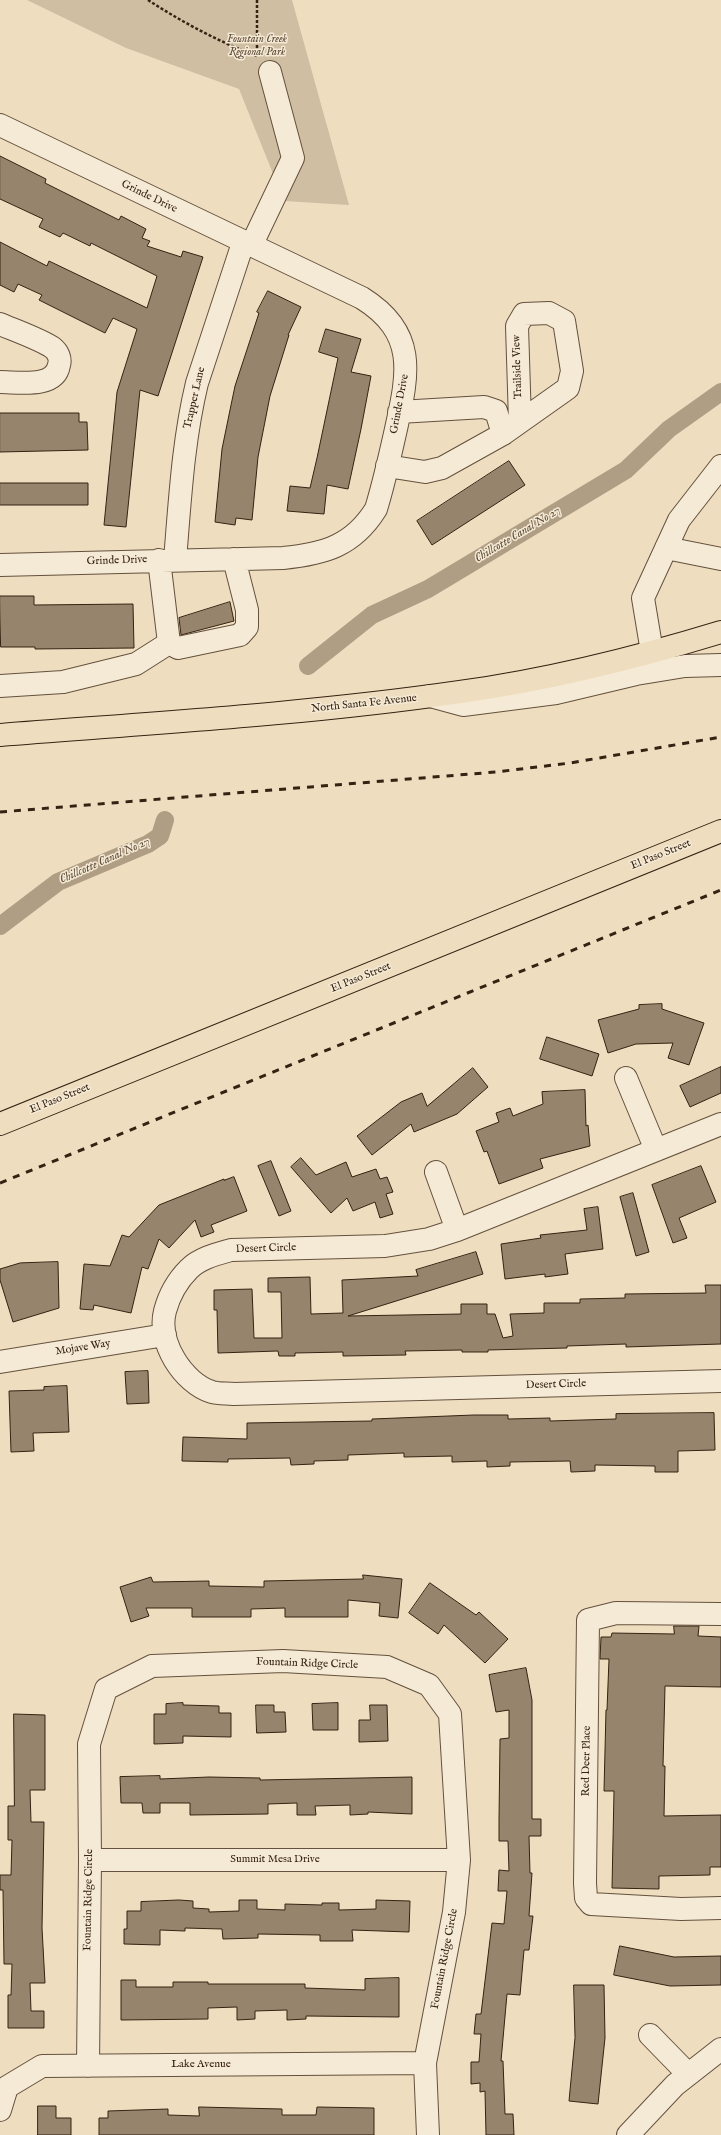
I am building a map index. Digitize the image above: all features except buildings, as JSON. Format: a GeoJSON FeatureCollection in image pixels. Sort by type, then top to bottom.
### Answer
{"type":"FeatureCollection","features":[{"type":"Feature","properties":{"kind":"main road","name":"North Santa Fe Avenue"},"geometry":{"type":"LineString","coordinates":[[0,735],[243,716],[430,696],[554,675],[652,652],[721,632]]}},
{"type":"Feature","properties":{"kind":"main road","name":"El Paso Street"},"geometry":{"type":"LineString","coordinates":[[0,1124],[721,831]]}},
{"type":"Feature","properties":{"kind":"street","name":"Trapper Lane"},"geometry":{"type":"LineString","coordinates":[[169,643],[167,560],[197,383],[247,244],[293,158],[270,72]]}},
{"type":"Feature","properties":{"kind":"street","name":"Grinde Drive"},"geometry":{"type":"LineString","coordinates":[[0,125],[362,298],[378,308],[389,320],[400,337],[407,366],[400,412],[376,509],[367,525],[356,535],[323,553],[283,558],[0,565]]}},
{"type":"Feature","properties":{"kind":"street","name":"Trailside View"},"geometry":{"type":"LineString","coordinates":[[387,466],[425,472],[442,468],[512,428],[568,388],[572,371],[564,321],[549,313],[524,314],[517,326],[512,428]]}},
{"type":"Feature","properties":{"kind":"street"},"geometry":{"type":"LineString","coordinates":[[0,324],[52,348],[59,358],[60,364],[54,376],[48,380],[39,382],[0,382]]}},
{"type":"Feature","properties":{"kind":"street"},"geometry":{"type":"LineString","coordinates":[[400,412],[484,407],[496,411],[512,428]]}},
{"type":"Feature","properties":{"kind":"street"},"geometry":{"type":"LineString","coordinates":[[652,652],[643,598],[679,520],[721,466]]}},
{"type":"Feature","properties":{"kind":"street"},"geometry":{"type":"LineString","coordinates":[[666,548],[721,559]]}},
{"type":"Feature","properties":{"kind":"street"},"geometry":{"type":"LineString","coordinates":[[0,686],[63,682],[136,664],[169,643],[178,648],[240,635],[247,627],[247,610],[234,559]]}},
{"type":"Feature","properties":{"kind":"street"},"geometry":{"type":"LineString","coordinates":[[430,696],[463,705],[556,693],[643,672],[685,666],[721,665]]}},
{"type":"Feature","properties":{"kind":"street"},"geometry":{"type":"LineString","coordinates":[[626,1078],[656,1150]]}},
{"type":"Feature","properties":{"kind":"street","name":"Desert Circle"},"geometry":{"type":"LineString","coordinates":[[721,1124],[457,1230],[429,1239],[385,1246],[231,1250],[210,1256],[190,1268],[175,1288],[165,1312],[165,1335],[175,1363],[192,1381],[212,1392],[234,1394],[721,1380]]}},
{"type":"Feature","properties":{"kind":"street"},"geometry":{"type":"LineString","coordinates":[[436,1172],[457,1230]]}},
{"type":"Feature","properties":{"kind":"street","name":"Mojave Way"},"geometry":{"type":"LineString","coordinates":[[0,1362],[165,1335]]}},
{"type":"Feature","properties":{"kind":"street","name":"Red Deer Place"},"geometry":{"type":"LineString","coordinates":[[721,1614],[616,1613],[588,1620],[585,1883],[586,1898],[591,1904],[681,1909],[721,1908]]}},
{"type":"Feature","properties":{"kind":"street","name":"Fountain Ridge Circle"},"geometry":{"type":"LineString","coordinates":[[88,2066],[90,1860],[89,1744],[106,1689],[152,1666],[283,1661],[387,1667],[429,1685],[450,1714],[459,1860],[454,1912],[425,2063],[428,2135]]}},
{"type":"Feature","properties":{"kind":"street","name":"Summit Mesa Drive"},"geometry":{"type":"LineString","coordinates":[[90,1860],[459,1860]]}},
{"type":"Feature","properties":{"kind":"street"},"geometry":{"type":"LineString","coordinates":[[650,2035],[688,2074]]}},
{"type":"Feature","properties":{"kind":"street"},"geometry":{"type":"LineString","coordinates":[[628,2135],[659,2100],[688,2074],[721,2049]]}},
{"type":"Feature","properties":{"kind":"street","name":"Lake Avenue"},"geometry":{"type":"LineString","coordinates":[[0,2110],[7,2087],[42,2066],[425,2063]]}},
{"type":"Feature","properties":{"kind":"path"},"geometry":{"type":"LineString","coordinates":[[148,0],[211,36],[257,56],[257,0]]}},
{"type":"Feature","properties":{"kind":"green space","name":"Fountain Creek Regional Park"},"geometry":{"type":"Polygon","coordinates":[[[27,0],[292,0],[349,205],[284,201],[239,89],[126,48],[27,0]]]}},
{"type":"Feature","properties":{"kind":"waterway","name":"Chillcotte Canal No 27"},"geometry":{"type":"LineString","coordinates":[[308,666],[372,615],[428,589],[626,470],[669,429],[721,392]]}},
{"type":"Feature","properties":{"kind":"waterway","name":"Chillcotte Canal No 27"},"geometry":{"type":"LineString","coordinates":[[0,926],[58,882],[148,844],[160,836],[165,820]]}},
{"type":"Feature","properties":{"kind":"railway"},"geometry":{"type":"LineString","coordinates":[[0,812],[496,772],[570,763],[721,737]]}},
{"type":"Feature","properties":{"kind":"railway"},"geometry":{"type":"LineString","coordinates":[[0,1183],[721,890]]}}]}
